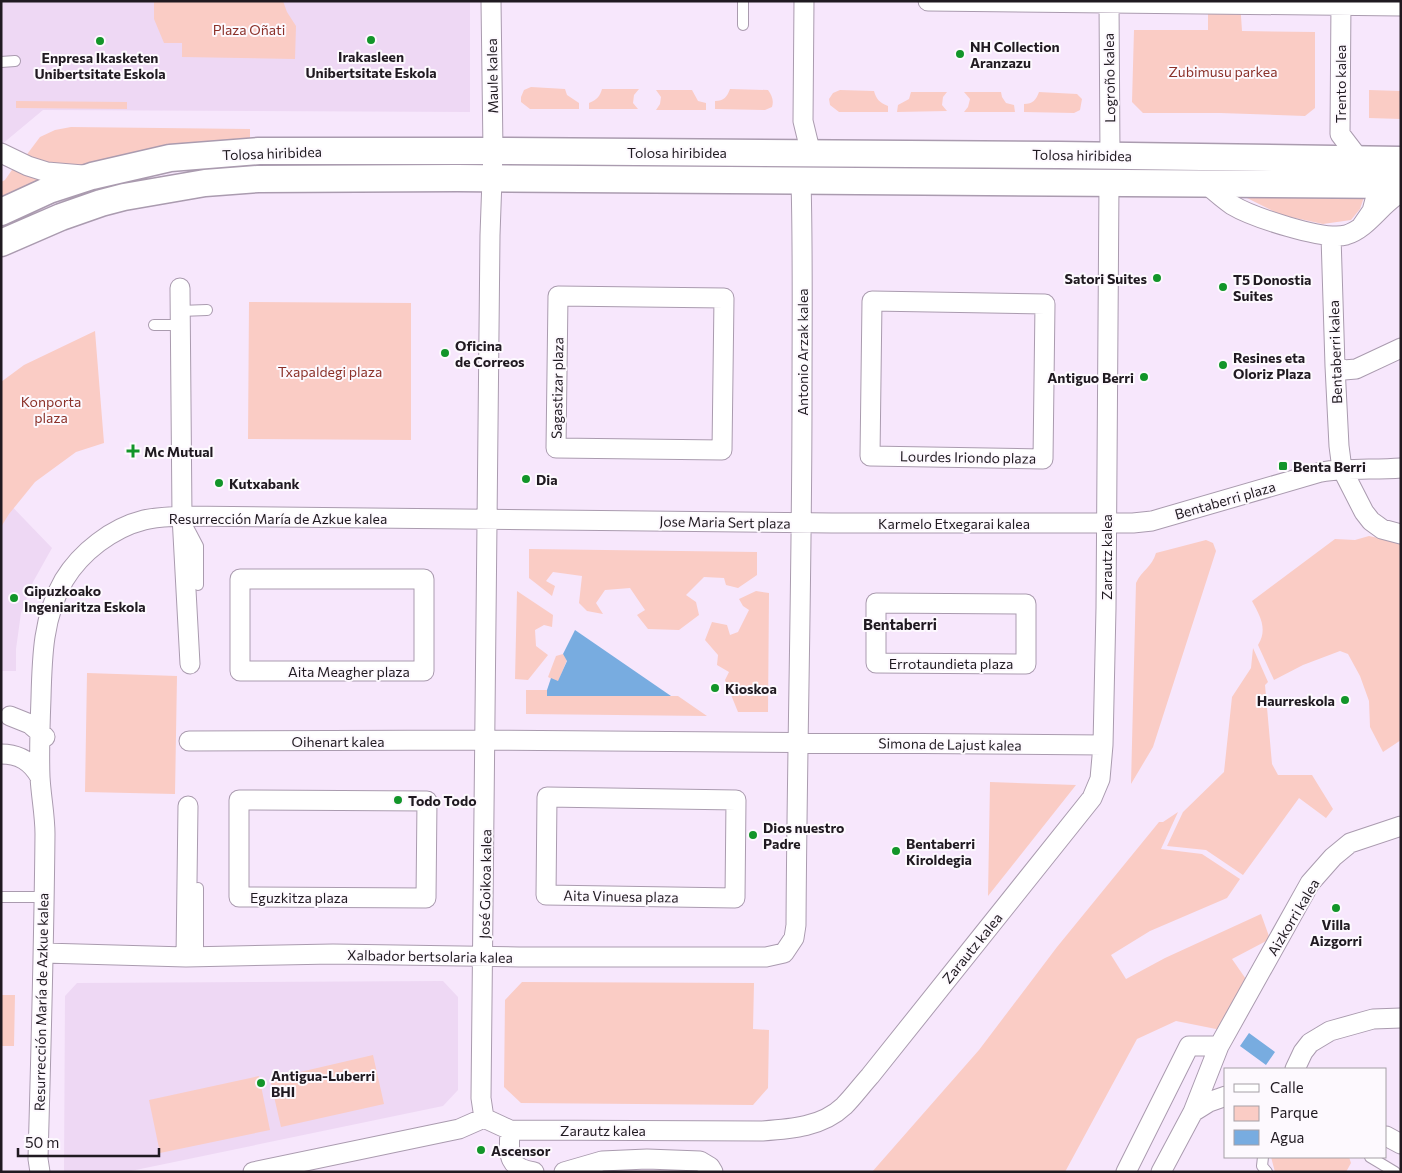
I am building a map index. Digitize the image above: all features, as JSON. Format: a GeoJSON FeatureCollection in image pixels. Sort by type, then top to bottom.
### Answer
{"type":"FeatureCollection","features":[{"type":"Feature","properties":{"kind":"main road","name":"Tolosa hiribidea"},"geometry":{"type":"LineString","coordinates":[[1,212],[49,190],[92,176],[170,158],[259,151],[1110,155],[1401,160]]}},
{"type":"Feature","properties":{"kind":"main road","name":"Tolosa hiribidea"},"geometry":{"type":"LineString","coordinates":[[1,243],[61,217],[124,197],[205,184],[258,179],[801,180],[1347,185],[1394,188]]}},
{"type":"Feature","properties":{"kind":"street","name":"Maule kalea"},"geometry":{"type":"LineString","coordinates":[[488,519],[493,151],[491,1]]}},
{"type":"Feature","properties":{"kind":"street"},"geometry":{"type":"LineString","coordinates":[[804,1],[803,128],[810,154]]}},
{"type":"Feature","properties":{"kind":"street"},"geometry":{"type":"LineString","coordinates":[[928,1],[1301,5],[1341,3],[1401,6]]}},
{"type":"Feature","properties":{"kind":"street","name":"Logroño kalea"},"geometry":{"type":"LineString","coordinates":[[1109,2],[1110,155]]}},
{"type":"Feature","properties":{"kind":"street","name":"Trento kalea"},"geometry":{"type":"LineString","coordinates":[[1341,3],[1340,134],[1362,160],[1394,188]]}},
{"type":"Feature","properties":{"kind":"street"},"geometry":{"type":"LineString","coordinates":[[1,153],[28,166],[47,172],[92,176]]}},
{"type":"Feature","properties":{"kind":"street","name":"Antonio Arzak kalea"},"geometry":{"type":"LineString","coordinates":[[801,180],[803,238],[802,523]]}},
{"type":"Feature","properties":{"kind":"street","name":"Zarautz kalea"},"geometry":{"type":"LineString","coordinates":[[484,1118],[510,1130],[762,1131],[789,1129],[814,1124],[830,1116],[844,1106],[876,1068],[1092,798],[1100,779],[1103,745],[1109,183]]}},
{"type":"Feature","properties":{"kind":"street"},"geometry":{"type":"LineString","coordinates":[[1205,184],[1232,205],[1270,222],[1331,236],[1346,235],[1361,227],[1372,211],[1394,188]]}},
{"type":"Feature","properties":{"kind":"street","name":"Bentaberri kalea"},"geometry":{"type":"LineString","coordinates":[[1331,236],[1338,446],[1342,469],[1371,522],[1382,529],[1401,534]]}},
{"type":"Feature","properties":{"kind":"street"},"geometry":{"type":"LineString","coordinates":[[180,288],[182,516],[190,664]]}},
{"type":"Feature","properties":{"kind":"street","name":"Sagastizar plaza"},"geometry":{"type":"LineString","coordinates":[[558,296],[724,298],[722,450],[556,448],[558,296]]}},
{"type":"Feature","properties":{"kind":"street","name":"Lourdes Iriondo plaza"},"geometry":{"type":"LineString","coordinates":[[872,301],[1045,304],[1043,459],[870,456],[872,301]]}},
{"type":"Feature","properties":{"kind":"street"},"geometry":{"type":"LineString","coordinates":[[1335,366],[1344,370],[1356,369],[1401,348]]}},
{"type":"Feature","properties":{"kind":"street","name":"Bentaberri plaza"},"geometry":{"type":"LineString","coordinates":[[1106,523],[1152,521],[1321,472],[1342,469],[1375,470],[1401,468]]}},
{"type":"Feature","properties":{"kind":"street","name":"Resurrección María de Azkue kalea"},"geometry":{"type":"LineString","coordinates":[[40,1172],[38,1159],[44,953],[45,831],[40,776],[41,684],[44,639],[50,612],[64,580],[84,555],[102,540],[127,526],[144,520],[182,516],[488,519]]}},
{"type":"Feature","properties":{"kind":"street"},"geometry":{"type":"LineString","coordinates":[[488,519],[486,740],[797,742]]}},
{"type":"Feature","properties":{"kind":"street","name":"Jose Maria Sert plaza"},"geometry":{"type":"LineString","coordinates":[[488,519],[802,523],[797,742],[796,925]]}},
{"type":"Feature","properties":{"kind":"street","name":"Karmelo Etxegarai kalea"},"geometry":{"type":"LineString","coordinates":[[802,523],[1106,523]]}},
{"type":"Feature","properties":{"kind":"street","name":"Aita Meagher plaza"},"geometry":{"type":"LineString","coordinates":[[240,579],[424,579],[424,671],[240,671],[240,579]]}},
{"type":"Feature","properties":{"kind":"street","name":"Errotaundieta plaza"},"geometry":{"type":"LineString","coordinates":[[876,604],[1026,604],[1026,664],[876,662],[876,604]]}},
{"type":"Feature","properties":{"kind":"street"},"geometry":{"type":"LineString","coordinates":[[5,716],[20,712],[30,705],[39,692],[41,684]]}},
{"type":"Feature","properties":{"kind":"street"},"geometry":{"type":"LineString","coordinates":[[5,716],[30,724],[40,731]]}},
{"type":"Feature","properties":{"kind":"street","name":"Resurrección María de Azkue kalea"},"geometry":{"type":"LineString","coordinates":[[40,731],[53,757],[53,787],[45,831]]}},
{"type":"Feature","properties":{"kind":"street","name":"Oihenart kalea"},"geometry":{"type":"LineString","coordinates":[[189,742],[486,740]]}},
{"type":"Feature","properties":{"kind":"street","name":"José Goikoa kalea"},"geometry":{"type":"LineString","coordinates":[[484,1118],[482,1098],[486,740]]}},
{"type":"Feature","properties":{"kind":"street","name":"Simona de Lajust kalea"},"geometry":{"type":"LineString","coordinates":[[797,742],[1103,745]]}},
{"type":"Feature","properties":{"kind":"street"},"geometry":{"type":"LineString","coordinates":[[1,754],[20,757],[29,761],[36,768],[40,776]]}},
{"type":"Feature","properties":{"kind":"street","name":"Aita Vinuesa plaza"},"geometry":{"type":"LineString","coordinates":[[547,797],[736,800],[735,898],[546,895],[547,797]]}},
{"type":"Feature","properties":{"kind":"street","name":"Eguzkitza plaza"},"geometry":{"type":"LineString","coordinates":[[239,800],[426,801],[426,898],[239,897],[239,800]]}},
{"type":"Feature","properties":{"kind":"street"},"geometry":{"type":"LineString","coordinates":[[188,806],[192,957]]}},
{"type":"Feature","properties":{"kind":"street","name":"Aizkorri kalea"},"geometry":{"type":"LineString","coordinates":[[1161,1172],[1193,1112],[1219,1046],[1310,883],[1332,857],[1350,843],[1401,826]]}},
{"type":"Feature","properties":{"kind":"street","name":"Xalbador bertsolaria kalea"},"geometry":{"type":"LineString","coordinates":[[44,953],[192,957],[333,954],[484,957],[777,956],[784,953],[791,945],[796,925]]}},
{"type":"Feature","properties":{"kind":"street"},"geometry":{"type":"LineString","coordinates":[[1295,1068],[1303,1052],[1310,1043],[1330,1031],[1373,1019],[1401,1018]]}},
{"type":"Feature","properties":{"kind":"street"},"geometry":{"type":"LineString","coordinates":[[1126,1172],[1189,1046],[1219,1046]]}},
{"type":"Feature","properties":{"kind":"street"},"geometry":{"type":"LineString","coordinates":[[1193,1112],[1209,1102],[1224,1097]]}},
{"type":"Feature","properties":{"kind":"street"},"geometry":{"type":"LineString","coordinates":[[253,1172],[459,1129],[484,1118]]}},
{"type":"Feature","properties":{"kind":"street"},"geometry":{"type":"LineString","coordinates":[[510,1130],[509,1156],[513,1163],[523,1170],[534,1172]]}},
{"type":"Feature","properties":{"kind":"street"},"geometry":{"type":"LineString","coordinates":[[564,1172],[602,1161],[670,1159],[700,1161],[714,1172]]}},
{"type":"Feature","properties":{"kind":"lane"},"geometry":{"type":"LineString","coordinates":[[743,1],[743,25]]}},
{"type":"Feature","properties":{"kind":"lane"},"geometry":{"type":"LineString","coordinates":[[1,62],[15,61]]}},
{"type":"Feature","properties":{"kind":"lane"},"geometry":{"type":"LineString","coordinates":[[154,325],[207,310]]}},
{"type":"Feature","properties":{"kind":"lane"},"geometry":{"type":"LineString","coordinates":[[182,516],[198,546],[198,585]]}},
{"type":"Feature","properties":{"kind":"lane"},"geometry":{"type":"LineString","coordinates":[[192,957],[198,888]]}},
{"type":"Feature","properties":{"kind":"lane"},"geometry":{"type":"LineString","coordinates":[[1,897],[44,897]]}},
{"type":"Feature","properties":{"kind":"lane"},"geometry":{"type":"LineString","coordinates":[[1264,1158],[1262,1166],[1267,1172]]}},
{"type":"Feature","properties":{"kind":"lane"},"geometry":{"type":"LineString","coordinates":[[1377,1158],[1396,1172]]}},
{"type":"Feature","properties":{"kind":"shaded area"},"geometry":{"type":"Polygon","coordinates":[[[1,1],[470,1],[470,112],[43,110],[1,145],[1,1]]]}},
{"type":"Feature","properties":{"kind":"shaded area","name":"Gipuzkoako Ingeniaritza Eskola"},"geometry":{"type":"Polygon","coordinates":[[[1,495],[52,548],[33,582],[21,613],[16,649],[16,671],[1,671],[1,495]]]}},
{"type":"Feature","properties":{"kind":"shaded area","name":"Antigua-Luberri BHI"},"geometry":{"type":"Polygon","coordinates":[[[443,981],[458,997],[458,1090],[443,1106],[126,1172],[64,1171],[65,996],[77,983],[443,981]]]}},
{"type":"Feature","properties":{"kind":"green space","name":"Plaza Oñati"},"geometry":{"type":"Polygon","coordinates":[[[154,1],[283,1],[287,12],[296,26],[295,59],[182,57],[182,43],[164,43],[154,19],[154,1]]]}},
{"type":"Feature","properties":{"kind":"green space","name":"Zubimusu parkea"},"geometry":{"type":"Polygon","coordinates":[[[1208,1],[1240,1],[1242,31],[1315,32],[1315,108],[1305,116],[1143,113],[1132,102],[1134,30],[1208,30],[1208,1]]]}},
{"type":"Feature","properties":{"kind":"green space"},"geometry":{"type":"Polygon","coordinates":[[[531,87],[565,89],[567,95],[579,103],[579,109],[530,109],[521,102],[521,97],[524,90],[531,87]]]}},
{"type":"Feature","properties":{"kind":"green space"},"geometry":{"type":"Polygon","coordinates":[[[602,89],[639,89],[634,95],[633,103],[638,109],[589,109],[589,103],[598,98],[602,89]]]}},
{"type":"Feature","properties":{"kind":"green space"},"geometry":{"type":"Polygon","coordinates":[[[730,89],[768,90],[773,102],[772,107],[765,110],[715,109],[715,101],[725,98],[730,89]]]}},
{"type":"Feature","properties":{"kind":"green space"},"geometry":{"type":"Polygon","coordinates":[[[656,90],[692,90],[698,101],[706,103],[706,110],[656,110],[660,104],[661,97],[656,90]]]}},
{"type":"Feature","properties":{"kind":"green space"},"geometry":{"type":"Polygon","coordinates":[[[840,90],[874,91],[879,100],[888,106],[888,112],[839,112],[830,105],[829,99],[833,93],[840,90]]]}},
{"type":"Feature","properties":{"kind":"green space"},"geometry":{"type":"Polygon","coordinates":[[[1369,90],[1401,91],[1401,119],[1369,118],[1369,90]]]}},
{"type":"Feature","properties":{"kind":"green space"},"geometry":{"type":"Polygon","coordinates":[[[911,92],[947,92],[943,97],[942,105],[947,111],[897,112],[898,105],[909,99],[911,92]]]}},
{"type":"Feature","properties":{"kind":"green space"},"geometry":{"type":"Polygon","coordinates":[[[964,92],[1001,92],[1006,103],[1014,105],[1015,112],[964,112],[968,107],[970,99],[964,92]]]}},
{"type":"Feature","properties":{"kind":"green space"},"geometry":{"type":"Polygon","coordinates":[[[1039,92],[1077,94],[1082,99],[1080,110],[1074,113],[1024,112],[1024,104],[1034,101],[1039,92]]]}},
{"type":"Feature","properties":{"kind":"green space"},"geometry":{"type":"Polygon","coordinates":[[[16,101],[127,102],[127,109],[16,108],[16,101]]]}},
{"type":"Feature","properties":{"kind":"green space"},"geometry":{"type":"Polygon","coordinates":[[[71,127],[250,129],[250,142],[84,166],[52,165],[25,157],[40,137],[55,130],[71,127]]]}},
{"type":"Feature","properties":{"kind":"green space"},"geometry":{"type":"Polygon","coordinates":[[[14,167],[52,176],[1,201],[1,182],[5,180],[14,167]]]}},
{"type":"Feature","properties":{"kind":"green space"},"geometry":{"type":"Polygon","coordinates":[[[1235,192],[1364,197],[1360,209],[1351,220],[1323,224],[1281,215],[1235,192]]]}},
{"type":"Feature","properties":{"kind":"green space","name":"Txapaldegi plaza"},"geometry":{"type":"Polygon","coordinates":[[[249,302],[411,303],[411,440],[248,439],[249,302]]]}},
{"type":"Feature","properties":{"kind":"green space","name":"Konporta plaza"},"geometry":{"type":"Polygon","coordinates":[[[95,331],[104,443],[76,452],[35,482],[1,527],[1,382],[24,365],[95,331]]]}},
{"type":"Feature","properties":{"kind":"green space"},"geometry":{"type":"Polygon","coordinates":[[[1369,536],[1401,543],[1401,740],[1383,752],[1370,727],[1369,701],[1360,676],[1348,654],[1340,651],[1303,665],[1274,680],[1258,645],[1263,628],[1252,601],[1335,539],[1355,540],[1369,536]]]}},
{"type":"Feature","properties":{"kind":"green space"},"geometry":{"type":"Polygon","coordinates":[[[1206,540],[1213,543],[1216,551],[1153,747],[1131,784],[1136,583],[1152,562],[1156,553],[1206,540]]]}},
{"type":"Feature","properties":{"kind":"green space"},"geometry":{"type":"Polygon","coordinates":[[[529,549],[757,552],[757,575],[738,588],[726,585],[724,578],[704,577],[686,595],[696,602],[699,615],[679,630],[648,629],[637,615],[645,610],[630,588],[605,590],[596,603],[603,614],[587,611],[579,603],[582,576],[553,572],[546,581],[555,586],[552,596],[529,578],[529,549]]]}},
{"type":"Feature","properties":{"kind":"green space"},"geometry":{"type":"Polygon","coordinates":[[[517,591],[553,615],[552,627],[544,625],[535,630],[536,646],[548,655],[528,680],[515,679],[517,591]]]}},
{"type":"Feature","properties":{"kind":"green space"},"geometry":{"type":"Polygon","coordinates":[[[756,591],[769,593],[768,712],[738,712],[725,680],[729,672],[717,665],[718,655],[705,640],[712,622],[727,625],[730,635],[738,632],[749,610],[743,606],[739,599],[756,591]]]}},
{"type":"Feature","properties":{"kind":"green space"},"geometry":{"type":"Polygon","coordinates":[[[1253,648],[1268,682],[1265,685],[1272,764],[1278,775],[1312,775],[1333,809],[1326,818],[1299,798],[1243,875],[1206,850],[1167,846],[1183,812],[1224,772],[1232,697],[1251,668],[1253,648]]]}},
{"type":"Feature","properties":{"kind":"green space"},"geometry":{"type":"Polygon","coordinates":[[[563,654],[567,660],[558,682],[548,677],[556,656],[563,654]]]}},
{"type":"Feature","properties":{"kind":"green space"},"geometry":{"type":"Polygon","coordinates":[[[87,673],[177,676],[175,794],[85,792],[87,673]]]}},
{"type":"Feature","properties":{"kind":"green space"},"geometry":{"type":"Polygon","coordinates":[[[526,690],[547,690],[547,696],[678,696],[707,716],[526,714],[526,690]]]}},
{"type":"Feature","properties":{"kind":"green space"},"geometry":{"type":"Polygon","coordinates":[[[990,782],[1076,785],[988,896],[990,782]]]}},
{"type":"Feature","properties":{"kind":"green space"},"geometry":{"type":"Polygon","coordinates":[[[1178,812],[1161,849],[1202,854],[1240,879],[1227,898],[1150,931],[1111,955],[1126,979],[1165,958],[1261,914],[1270,939],[1232,959],[1248,982],[1221,1030],[1176,1021],[1137,1039],[1065,1172],[872,1172],[979,1050],[1057,947],[1159,822],[1163,822],[1178,812]]]}},
{"type":"Feature","properties":{"kind":"green space"},"geometry":{"type":"Polygon","coordinates":[[[522,982],[754,983],[753,1029],[769,1030],[768,1088],[753,1105],[521,1103],[504,1087],[505,1000],[522,982]]]}},
{"type":"Feature","properties":{"kind":"green space"},"geometry":{"type":"Polygon","coordinates":[[[1,995],[15,995],[14,1046],[1,1046],[1,995]]]}},
{"type":"Feature","properties":{"kind":"green space"},"geometry":{"type":"Polygon","coordinates":[[[373,1055],[384,1104],[281,1127],[270,1079],[373,1055]]]}},
{"type":"Feature","properties":{"kind":"green space"},"geometry":{"type":"Polygon","coordinates":[[[259,1076],[270,1130],[160,1153],[149,1100],[259,1076]]]}},
{"type":"Feature","properties":{"kind":"green space"},"geometry":{"type":"Polygon","coordinates":[[[1271,1158],[1349,1158],[1351,1163],[1346,1172],[1275,1172],[1271,1158]]]}},
{"type":"Feature","properties":{"kind":"water"},"geometry":{"type":"Polygon","coordinates":[[[575,630],[671,696],[547,696],[551,678],[558,681],[567,661],[563,654],[575,630]]]}},
{"type":"Feature","properties":{"kind":"water"},"geometry":{"type":"Polygon","coordinates":[[[1249,1033],[1275,1052],[1266,1065],[1240,1046],[1249,1033]]]}},
{"type":"Feature","properties":{"kind":"place","name":"Irakasleen Unibertsitate Eskola"},"geometry":{"type":"Point","coordinates":[371,40]}},
{"type":"Feature","properties":{"kind":"place","name":"Enpresa Ikasketen Unibertsitate Eskola"},"geometry":{"type":"Point","coordinates":[100,41]}},
{"type":"Feature","properties":{"kind":"place","name":"NH Collection Aranzazu"},"geometry":{"type":"Point","coordinates":[960,54]}},
{"type":"Feature","properties":{"kind":"place","name":"Satori Suites"},"geometry":{"type":"Point","coordinates":[1157,278]}},
{"type":"Feature","properties":{"kind":"place","name":"T5 Donostia Suites"},"geometry":{"type":"Point","coordinates":[1223,287]}},
{"type":"Feature","properties":{"kind":"place","name":"Oficina de Correos"},"geometry":{"type":"Point","coordinates":[445,353]}},
{"type":"Feature","properties":{"kind":"place","name":"Resines eta Oloriz Plaza"},"geometry":{"type":"Point","coordinates":[1223,365]}},
{"type":"Feature","properties":{"kind":"place","name":"Antiguo Berri"},"geometry":{"type":"Point","coordinates":[1144,377]}},
{"type":"Feature","properties":{"kind":"place","name":"Mc Mutual"},"geometry":{"type":"Point","coordinates":[133,451]}},
{"type":"Feature","properties":{"kind":"place","name":"Benta Berri"},"geometry":{"type":"Point","coordinates":[1283,466]}},
{"type":"Feature","properties":{"kind":"place","name":"Dia"},"geometry":{"type":"Point","coordinates":[526,479]}},
{"type":"Feature","properties":{"kind":"place","name":"Kutxabank"},"geometry":{"type":"Point","coordinates":[219,483]}},
{"type":"Feature","properties":{"kind":"place","name":"Gipuzkoako Ingeniaritza Eskola"},"geometry":{"type":"Point","coordinates":[14,598]}},
{"type":"Feature","properties":{"kind":"place","name":"Kioskoa"},"geometry":{"type":"Point","coordinates":[715,688]}},
{"type":"Feature","properties":{"kind":"place","name":"Haurreskola"},"geometry":{"type":"Point","coordinates":[1345,700]}},
{"type":"Feature","properties":{"kind":"place","name":"Todo Todo"},"geometry":{"type":"Point","coordinates":[398,800]}},
{"type":"Feature","properties":{"kind":"place","name":"Dios nuestro Padre"},"geometry":{"type":"Point","coordinates":[753,835]}},
{"type":"Feature","properties":{"kind":"place","name":"Bentaberri Kiroldegia"},"geometry":{"type":"Point","coordinates":[896,851]}},
{"type":"Feature","properties":{"kind":"place","name":"Villa Aizgorri"},"geometry":{"type":"Point","coordinates":[1336,908]}},
{"type":"Feature","properties":{"kind":"place","name":"Antigua-Luberri BHI"},"geometry":{"type":"Point","coordinates":[261,1083]}},
{"type":"Feature","properties":{"kind":"place","name":"Ascensor"},"geometry":{"type":"Point","coordinates":[481,1150]}},
{"type":"Feature","properties":{"kind":"district","name":"Bentaberri"},"geometry":{"type":"Point","coordinates":[900,624]}}]}
